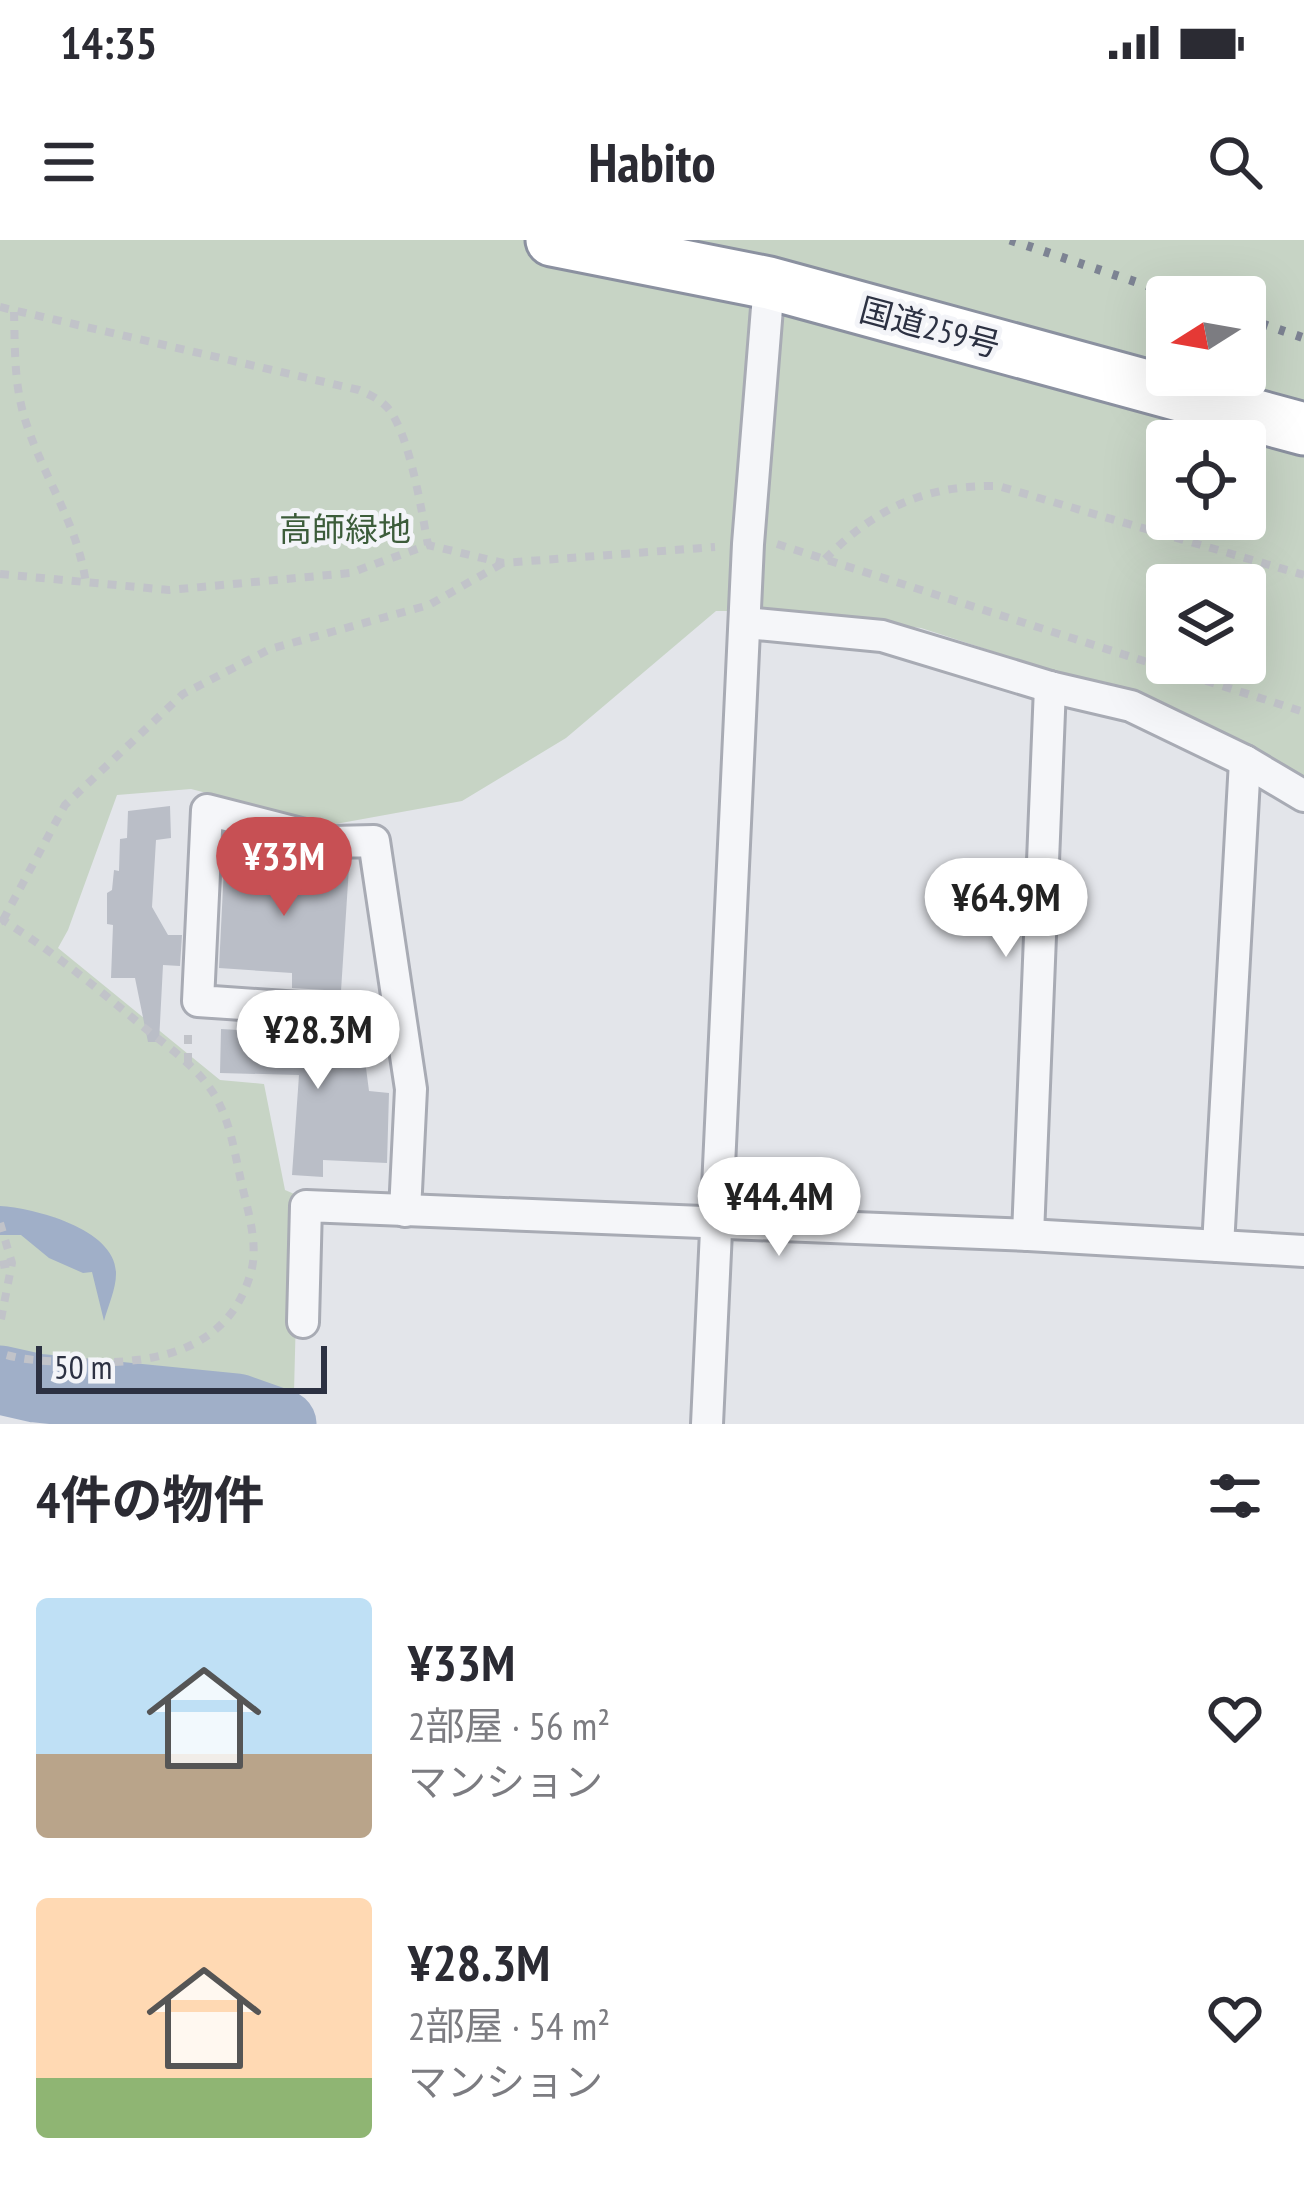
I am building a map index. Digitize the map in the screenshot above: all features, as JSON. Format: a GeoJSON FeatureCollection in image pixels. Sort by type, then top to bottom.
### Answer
{"type":"FeatureCollection","features":[{"type":"Feature","properties":{"kind":"highway","name":"国道259号"},"geometry":{"type":"LineString","coordinates":[[552,240],[769,283],[1304,429]]}},
{"type":"Feature","properties":{"kind":"street"},"geometry":{"type":"LineString","coordinates":[[707,1424],[748,544],[769,283]]}},
{"type":"Feature","properties":{"kind":"street"},"geometry":{"type":"LineString","coordinates":[[746,623],[882,636],[1050,687],[1132,706],[1245,761],[1304,796]]}},
{"type":"Feature","properties":{"kind":"street"},"geometry":{"type":"LineString","coordinates":[[1028,1235],[1050,687]]}},
{"type":"Feature","properties":{"kind":"street"},"geometry":{"type":"LineString","coordinates":[[1218,1246],[1245,761]]}},
{"type":"Feature","properties":{"kind":"street"},"geometry":{"type":"LineString","coordinates":[[400,1015],[199,1001],[207,810],[332,842],[374,841],[411,1088],[406,1211]]}},
{"type":"Feature","properties":{"kind":"street"},"geometry":{"type":"LineString","coordinates":[[303,1322],[305,1206],[1304,1251]]}},
{"type":"Feature","properties":{"kind":"path"},"geometry":{"type":"LineString","coordinates":[[0,307],[359,390],[377,399],[391,413],[405,451],[428,545]]}},
{"type":"Feature","properties":{"kind":"path"},"geometry":{"type":"LineString","coordinates":[[14,312],[17,387],[25,419],[82,551],[86,584]]}},
{"type":"Feature","properties":{"kind":"path"},"geometry":{"type":"LineString","coordinates":[[825,559],[888,507],[953,488],[998,486],[1304,575]]}},
{"type":"Feature","properties":{"kind":"path"},"geometry":{"type":"LineString","coordinates":[[0,574],[169,590],[350,573],[428,545],[503,562],[767,541],[1304,712]]}},
{"type":"Feature","properties":{"kind":"path"},"geometry":{"type":"LineString","coordinates":[[0,1353],[23,1360],[108,1364],[146,1360],[187,1348],[223,1323],[251,1272],[253,1247],[222,1109],[209,1087],[188,1063],[54,954],[2,921],[65,805],[183,694],[270,649],[428,605],[503,562]]}},
{"type":"Feature","properties":{"kind":"path"},"geometry":{"type":"LineString","coordinates":[[188,1063],[189,1012]]}},
{"type":"Feature","properties":{"kind":"path"},"geometry":{"type":"LineString","coordinates":[[0,1223],[12,1263],[0,1324]]}},
{"type":"Feature","properties":{"kind":"path"},"geometry":{"type":"LineString","coordinates":[[0,1265],[12,1263]]}},
{"type":"Feature","properties":{"kind":"green space","name":"高師緑地"},"geometry":{"type":"Polygon","coordinates":[[[0,240],[1304,240],[1304,779],[1221,731],[1140,699],[921,628],[764,611],[716,611],[566,738],[462,801],[330,825],[191,789],[117,795],[58,948],[220,1080],[264,1084],[285,1190],[299,1196],[294,1392],[20,1368],[8,1412],[0,1410],[0,240]]]}},
{"type":"Feature","properties":{"kind":"water"},"geometry":{"type":"Polygon","coordinates":[[[0,1206],[71,1224],[103,1245],[113,1258],[116,1274],[104,1321],[92,1272],[83,1273],[49,1258],[21,1235],[0,1235],[0,1206]]]}},
{"type":"Feature","properties":{"kind":"building"},"geometry":{"type":"Polygon","coordinates":[[[170,806],[171,838],[156,840],[152,907],[168,935],[182,935],[180,966],[163,965],[159,1042],[148,1042],[135,978],[111,978],[113,925],[107,924],[107,893],[112,890],[114,870],[119,871],[120,839],[127,838],[128,811],[170,806]]]}},
{"type":"Feature","properties":{"kind":"building"},"geometry":{"type":"Polygon","coordinates":[[[225,847],[264,847],[263,863],[349,867],[341,991],[292,988],[292,973],[219,968],[225,847]]]}},
{"type":"Feature","properties":{"kind":"building"},"geometry":{"type":"Polygon","coordinates":[[[291,1027],[362,1037],[369,1091],[389,1093],[387,1163],[323,1160],[323,1177],[292,1175],[299,1075],[220,1073],[221,1029],[291,1033],[291,1027]]]}},
{"type":"Feature","properties":{"kind":"waterway"},"geometry":{"type":"LineString","coordinates":[[0,1380],[36,1388],[237,1408],[282,1424]]}},
{"type":"Feature","properties":{"kind":"railway"},"geometry":{"type":"LineString","coordinates":[[1010,240],[1146,285]]}},
{"type":"Feature","properties":{"kind":"railway"},"geometry":{"type":"LineString","coordinates":[[1266,325],[1304,338]]}}]}
